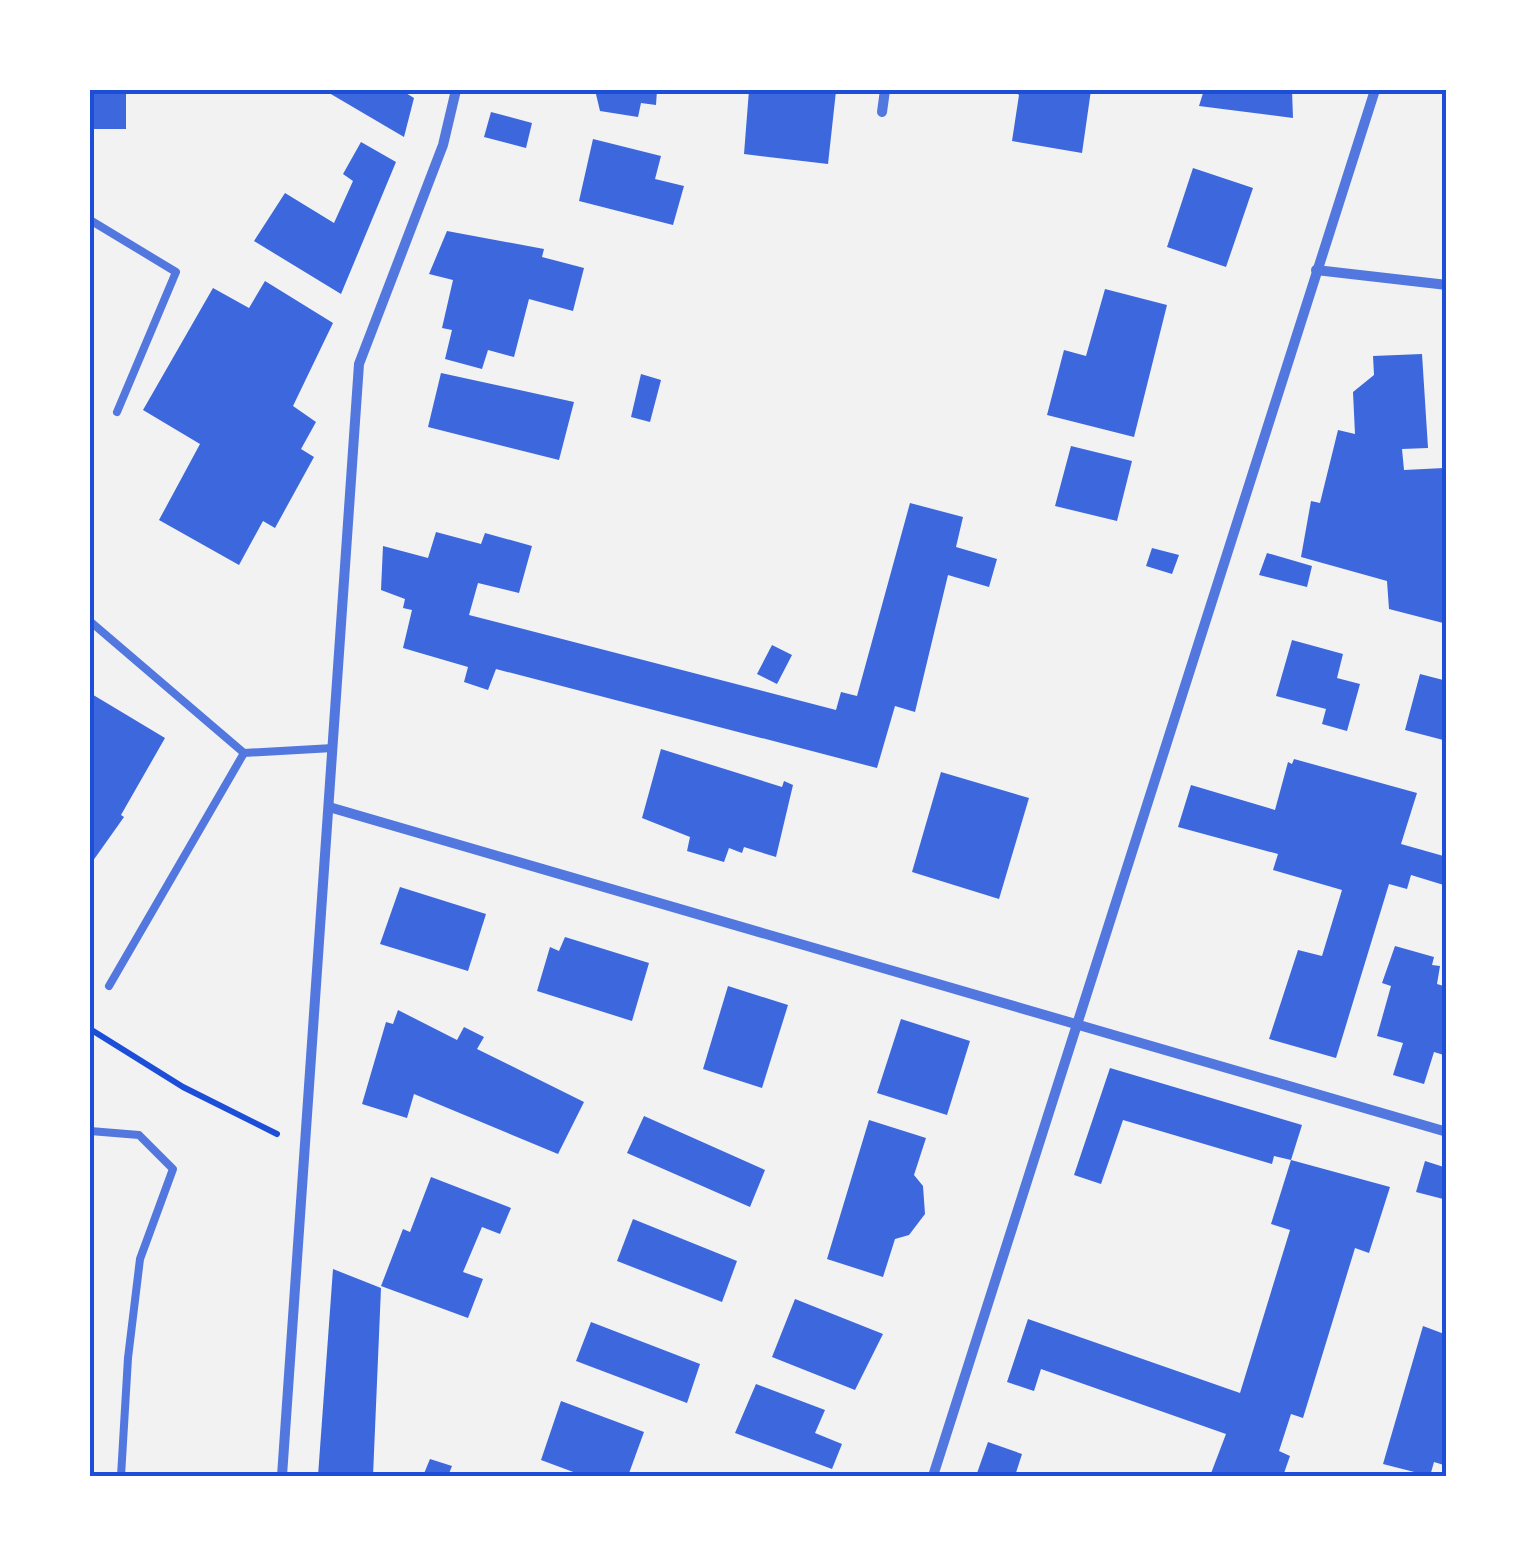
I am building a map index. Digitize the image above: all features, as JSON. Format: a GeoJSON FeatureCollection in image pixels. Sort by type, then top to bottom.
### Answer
{"type":"FeatureCollection","features":[{"type":"Feature","properties":{"kind":"street"},"geometry":{"type":"LineString","coordinates":[[282,1476],[359,364],[443,145],[456,90]]}},
{"type":"Feature","properties":{"kind":"street"},"geometry":{"type":"LineString","coordinates":[[882,112],[885,90]]}},
{"type":"Feature","properties":{"kind":"street"},"geometry":{"type":"LineString","coordinates":[[934,1476],[1375,90]]}},
{"type":"Feature","properties":{"kind":"street"},"geometry":{"type":"LineString","coordinates":[[1316,270],[1447,284]]}},
{"type":"Feature","properties":{"kind":"street"},"geometry":{"type":"LineString","coordinates":[[329,807],[1447,1132]]}},
{"type":"Feature","properties":{"kind":"lane"},"geometry":{"type":"LineString","coordinates":[[90,220],[176,272],[117,412]]}},
{"type":"Feature","properties":{"kind":"lane"},"geometry":{"type":"LineString","coordinates":[[92,622],[244,753],[332,748]]}},
{"type":"Feature","properties":{"kind":"lane"},"geometry":{"type":"LineString","coordinates":[[109,986],[244,753]]}},
{"type":"Feature","properties":{"kind":"lane"},"geometry":{"type":"LineString","coordinates":[[90,1130],[139,1134],[174,1169],[140,1259],[128,1358],[121,1476]]}},
{"type":"Feature","properties":{"kind":"path"},"geometry":{"type":"LineString","coordinates":[[90,1029],[183,1087],[305,1148]]}},
{"type":"Feature","properties":{"kind":"building"},"geometry":{"type":"Polygon","coordinates":[[[90,90],[126,90],[126,129],[90,129],[90,90]]]}},
{"type":"Feature","properties":{"kind":"building"},"geometry":{"type":"Polygon","coordinates":[[[324,90],[401,90],[414,98],[404,137],[324,90]]]}},
{"type":"Feature","properties":{"kind":"building"},"geometry":{"type":"Polygon","coordinates":[[[595,90],[657,90],[656,105],[641,103],[638,117],[600,111],[595,90]]]}},
{"type":"Feature","properties":{"kind":"building"},"geometry":{"type":"Polygon","coordinates":[[[749,90],[836,91],[828,164],[744,154],[749,90]]]}},
{"type":"Feature","properties":{"kind":"building"},"geometry":{"type":"Polygon","coordinates":[[[1013,90],[1091,90],[1082,153],[1012,141],[1019,95],[1013,90]]]}},
{"type":"Feature","properties":{"kind":"building"},"geometry":{"type":"Polygon","coordinates":[[[1204,90],[1292,90],[1293,118],[1199,106],[1204,90]]]}},
{"type":"Feature","properties":{"kind":"building"},"geometry":{"type":"Polygon","coordinates":[[[491,112],[532,123],[526,148],[484,137],[491,112]]]}},
{"type":"Feature","properties":{"kind":"building"},"geometry":{"type":"Polygon","coordinates":[[[593,139],[661,156],[655,179],[684,186],[673,225],[579,201],[593,139]]]}},
{"type":"Feature","properties":{"kind":"building"},"geometry":{"type":"Polygon","coordinates":[[[361,142],[396,162],[341,294],[254,241],[285,193],[334,223],[353,181],[343,174],[361,142]]]}},
{"type":"Feature","properties":{"kind":"building"},"geometry":{"type":"Polygon","coordinates":[[[1193,168],[1253,188],[1226,267],[1167,247],[1193,168]]]}},
{"type":"Feature","properties":{"kind":"building"},"geometry":{"type":"Polygon","coordinates":[[[447,231],[544,249],[542,257],[584,268],[573,311],[529,299],[514,357],[488,350],[482,369],[445,359],[452,330],[442,328],[453,280],[429,274],[447,231]]]}},
{"type":"Feature","properties":{"kind":"building"},"geometry":{"type":"Polygon","coordinates":[[[265,281],[333,323],[293,406],[316,422],[301,449],[314,457],[275,528],[263,521],[239,565],[159,520],[200,444],[143,410],[213,288],[249,308],[265,281]]]}},
{"type":"Feature","properties":{"kind":"building"},"geometry":{"type":"Polygon","coordinates":[[[1105,289],[1167,305],[1134,437],[1047,415],[1064,350],[1086,356],[1105,289]]]}},
{"type":"Feature","properties":{"kind":"building"},"geometry":{"type":"Polygon","coordinates":[[[1422,354],[1428,448],[1402,449],[1404,470],[1444,468],[1447,624],[1389,609],[1387,581],[1301,557],[1311,501],[1320,503],[1338,430],[1355,434],[1353,392],[1374,375],[1373,356],[1422,354]]]}},
{"type":"Feature","properties":{"kind":"building"},"geometry":{"type":"Polygon","coordinates":[[[441,373],[574,402],[559,460],[428,427],[441,373]]]}},
{"type":"Feature","properties":{"kind":"building"},"geometry":{"type":"Polygon","coordinates":[[[641,374],[661,380],[650,422],[631,417],[641,374]]]}},
{"type":"Feature","properties":{"kind":"building"},"geometry":{"type":"Polygon","coordinates":[[[1071,446],[1132,461],[1117,521],[1055,506],[1071,446]]]}},
{"type":"Feature","properties":{"kind":"building"},"geometry":{"type":"Polygon","coordinates":[[[910,503],[963,517],[956,547],[997,559],[989,587],[948,575],[915,712],[895,706],[877,768],[496,669],[488,690],[464,682],[468,667],[403,648],[412,610],[403,608],[405,599],[381,590],[383,546],[428,558],[436,532],[481,544],[485,533],[532,546],[519,593],[478,583],[469,615],[836,710],[841,692],[857,696],[910,503]]]}},
{"type":"Feature","properties":{"kind":"building"},"geometry":{"type":"Polygon","coordinates":[[[1152,548],[1179,555],[1172,574],[1146,566],[1152,548]]]}},
{"type":"Feature","properties":{"kind":"building"},"geometry":{"type":"Polygon","coordinates":[[[1267,553],[1312,566],[1307,587],[1259,575],[1267,553]]]}},
{"type":"Feature","properties":{"kind":"building"},"geometry":{"type":"Polygon","coordinates":[[[1292,640],[1343,654],[1337,678],[1360,684],[1347,731],[1322,724],[1326,709],[1276,696],[1292,640]]]}},
{"type":"Feature","properties":{"kind":"building"},"geometry":{"type":"Polygon","coordinates":[[[772,645],[792,655],[777,684],[757,674],[772,645]]]}},
{"type":"Feature","properties":{"kind":"building"},"geometry":{"type":"Polygon","coordinates":[[[1420,674],[1447,681],[1447,741],[1405,730],[1420,674]]]}},
{"type":"Feature","properties":{"kind":"building"},"geometry":{"type":"Polygon","coordinates":[[[90,693],[165,738],[121,815],[124,817],[90,865],[90,693]]]}},
{"type":"Feature","properties":{"kind":"building"},"geometry":{"type":"Polygon","coordinates":[[[661,749],[782,787],[784,781],[793,785],[776,857],[744,847],[742,853],[729,848],[724,862],[687,851],[690,837],[642,818],[661,749]]]}},
{"type":"Feature","properties":{"kind":"building"},"geometry":{"type":"Polygon","coordinates":[[[1294,759],[1417,793],[1401,844],[1447,857],[1447,886],[1411,875],[1407,889],[1389,884],[1336,1058],[1269,1039],[1298,950],[1322,956],[1342,890],[1273,870],[1278,854],[1178,827],[1191,785],[1275,810],[1288,762],[1292,764],[1294,759]]]}},
{"type":"Feature","properties":{"kind":"building"},"geometry":{"type":"Polygon","coordinates":[[[941,772],[1029,798],[999,899],[912,872],[941,772]]]}},
{"type":"Feature","properties":{"kind":"building"},"geometry":{"type":"Polygon","coordinates":[[[400,887],[486,914],[468,971],[380,944],[400,887]]]}},
{"type":"Feature","properties":{"kind":"building"},"geometry":{"type":"Polygon","coordinates":[[[565,937],[649,963],[632,1021],[537,991],[550,947],[559,951],[565,937]]]}},
{"type":"Feature","properties":{"kind":"building"},"geometry":{"type":"Polygon","coordinates":[[[1395,946],[1434,957],[1432,965],[1440,966],[1437,984],[1447,987],[1447,1056],[1434,1052],[1424,1084],[1393,1075],[1403,1043],[1377,1036],[1391,986],[1382,983],[1395,946]]]}},
{"type":"Feature","properties":{"kind":"building"},"geometry":{"type":"Polygon","coordinates":[[[728,986],[788,1005],[762,1088],[703,1069],[728,986]]]}},
{"type":"Feature","properties":{"kind":"building"},"geometry":{"type":"Polygon","coordinates":[[[398,1010],[457,1040],[464,1027],[484,1037],[477,1049],[584,1102],[558,1154],[414,1094],[407,1118],[362,1104],[386,1022],[393,1024],[398,1010]]]}},
{"type":"Feature","properties":{"kind":"building"},"geometry":{"type":"Polygon","coordinates":[[[901,1019],[970,1041],[947,1115],[877,1093],[901,1019]]]}},
{"type":"Feature","properties":{"kind":"building"},"geometry":{"type":"Polygon","coordinates":[[[1110,1068],[1302,1125],[1291,1160],[1274,1156],[1272,1164],[1123,1120],[1101,1184],[1074,1175],[1110,1068]]]}},
{"type":"Feature","properties":{"kind":"building"},"geometry":{"type":"Polygon","coordinates":[[[644,1116],[765,1170],[750,1207],[627,1153],[644,1116]]]}},
{"type":"Feature","properties":{"kind":"building"},"geometry":{"type":"Polygon","coordinates":[[[869,1120],[926,1138],[914,1175],[923,1186],[925,1214],[909,1235],[895,1239],[883,1277],[827,1259],[869,1120]]]}},
{"type":"Feature","properties":{"kind":"building"},"geometry":{"type":"Polygon","coordinates":[[[1291,1160],[1390,1187],[1369,1253],[1355,1248],[1303,1418],[1291,1414],[1279,1451],[1290,1456],[1283,1476],[1210,1476],[1226,1434],[1041,1369],[1034,1391],[1007,1382],[1028,1319],[1240,1393],[1290,1230],[1271,1224],[1291,1160]]]}},
{"type":"Feature","properties":{"kind":"building"},"geometry":{"type":"Polygon","coordinates":[[[1425,1161],[1447,1168],[1447,1200],[1416,1192],[1425,1161]]]}},
{"type":"Feature","properties":{"kind":"building"},"geometry":{"type":"Polygon","coordinates":[[[431,1177],[511,1208],[500,1234],[482,1227],[463,1272],[483,1279],[468,1318],[381,1286],[403,1229],[410,1232],[431,1177]]]}},
{"type":"Feature","properties":{"kind":"building"},"geometry":{"type":"Polygon","coordinates":[[[633,1219],[737,1261],[722,1302],[617,1261],[633,1219]]]}},
{"type":"Feature","properties":{"kind":"building"},"geometry":{"type":"Polygon","coordinates":[[[333,1269],[381,1288],[373,1476],[318,1476],[333,1269]]]}},
{"type":"Feature","properties":{"kind":"building"},"geometry":{"type":"Polygon","coordinates":[[[795,1299],[883,1334],[855,1390],[772,1357],[795,1299]]]}},
{"type":"Feature","properties":{"kind":"building"},"geometry":{"type":"Polygon","coordinates":[[[591,1322],[700,1364],[687,1403],[576,1361],[591,1322]]]}},
{"type":"Feature","properties":{"kind":"building"},"geometry":{"type":"Polygon","coordinates":[[[1423,1326],[1447,1335],[1447,1466],[1434,1462],[1430,1476],[1383,1464],[1423,1326]]]}},
{"type":"Feature","properties":{"kind":"building"},"geometry":{"type":"Polygon","coordinates":[[[756,1384],[825,1410],[815,1433],[842,1444],[832,1469],[735,1433],[756,1384]]]}},
{"type":"Feature","properties":{"kind":"building"},"geometry":{"type":"Polygon","coordinates":[[[561,1401],[644,1432],[628,1476],[584,1476],[541,1460],[561,1401]]]}},
{"type":"Feature","properties":{"kind":"building"},"geometry":{"type":"Polygon","coordinates":[[[988,1442],[1022,1454],[1015,1476],[976,1476],[988,1442]]]}},
{"type":"Feature","properties":{"kind":"building"},"geometry":{"type":"Polygon","coordinates":[[[430,1459],[452,1466],[448,1476],[423,1476],[430,1459]]]}}]}
